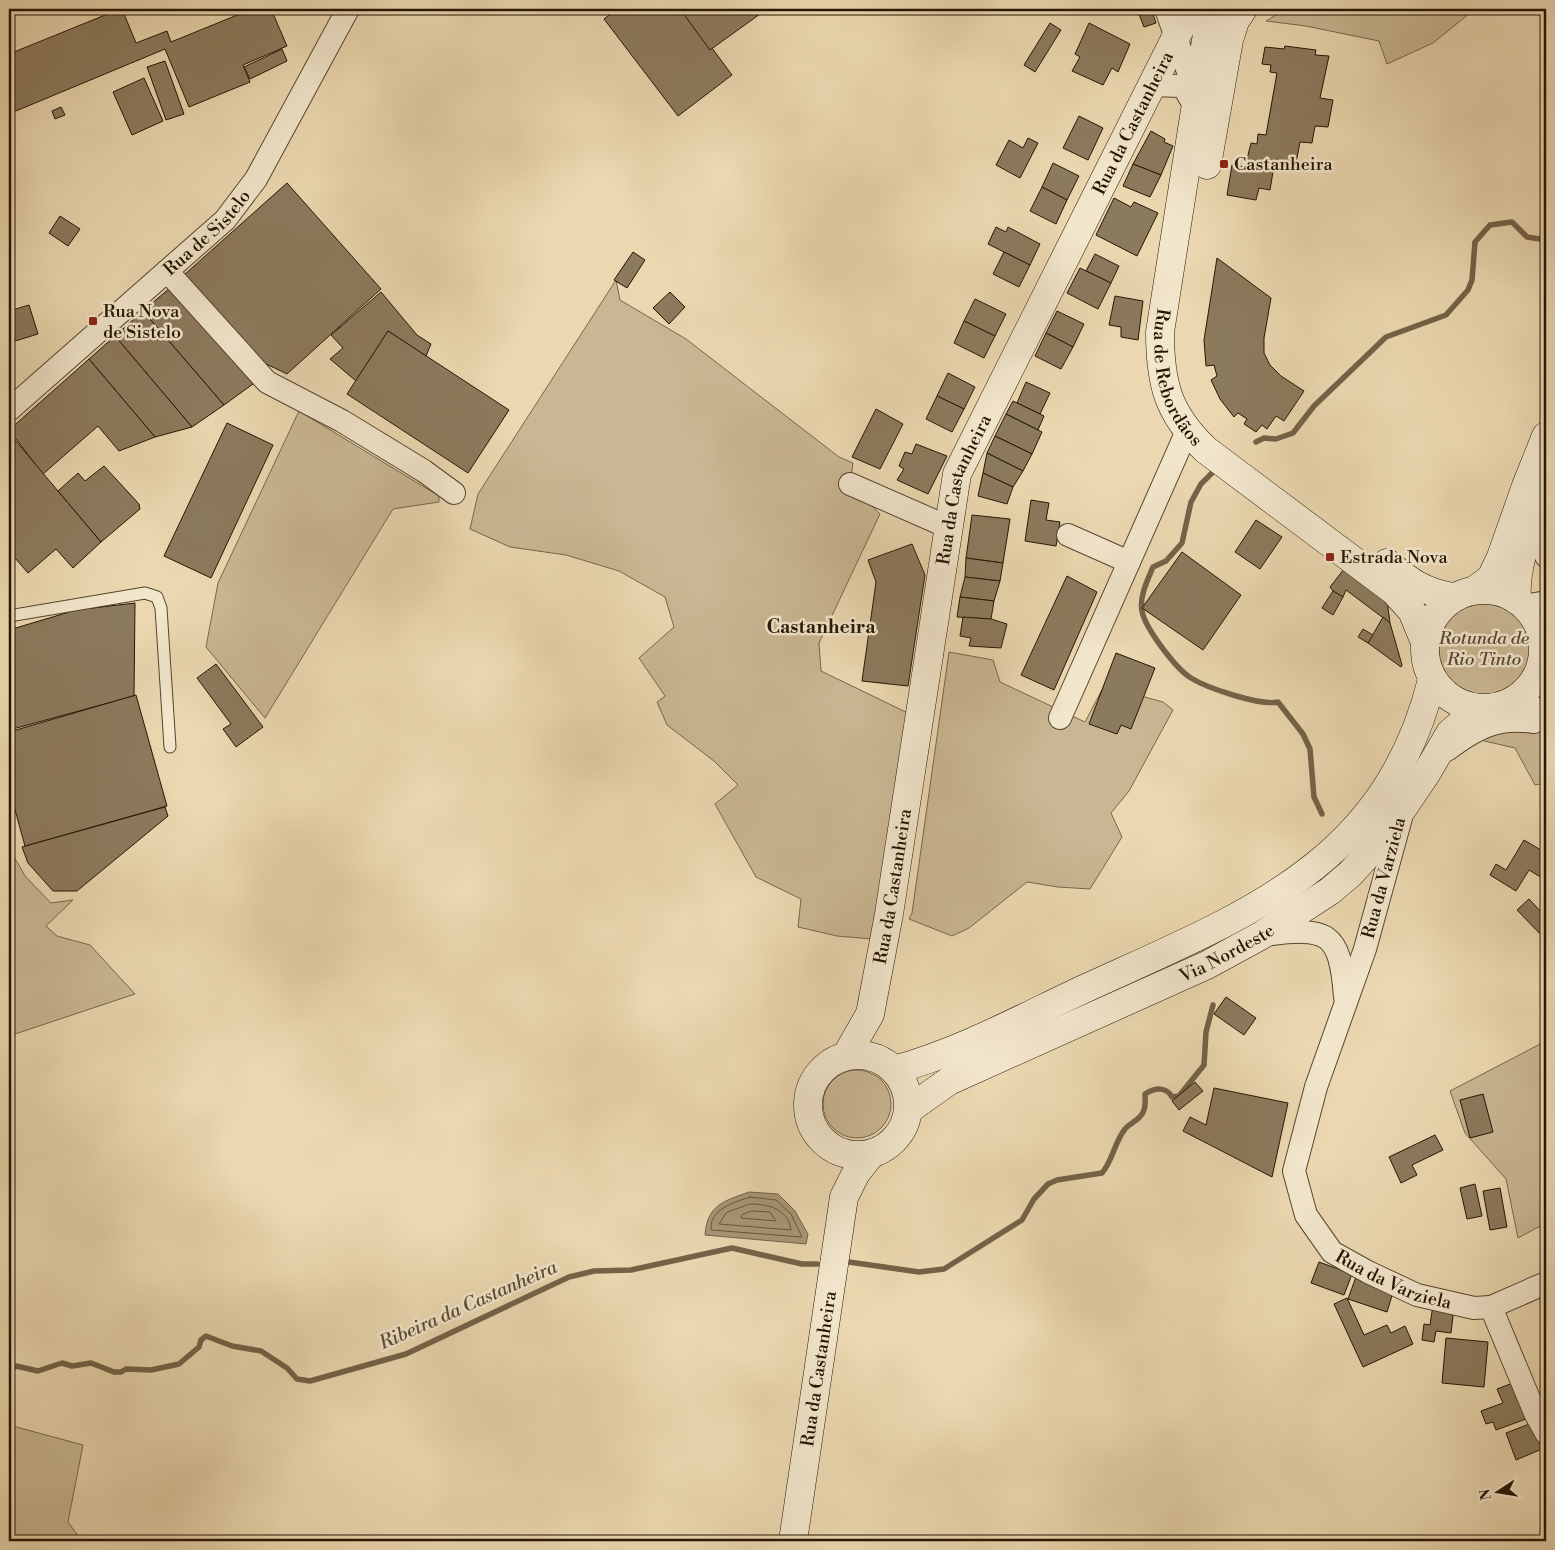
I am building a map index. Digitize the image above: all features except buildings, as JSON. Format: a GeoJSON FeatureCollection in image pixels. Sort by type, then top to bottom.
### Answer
{"type":"FeatureCollection","features":[{"type":"Feature","properties":{"kind":"main road","name":"Rua da Castanheira"},"geometry":{"type":"LineString","coordinates":[[846,1056],[870,1014],[888,914],[957,474],[1150,85],[1190,9]]}},
{"type":"Feature","properties":{"kind":"main road","name":"Rua de Rebordãos"},"geometry":{"type":"LineString","coordinates":[[1211,9],[1160,332],[1160,363],[1166,392],[1174,412],[1187,431],[1206,450],[1394,590],[1412,612],[1424,640]]}},
{"type":"Feature","properties":{"kind":"main road","name":"Rua de Rebordãos"},"geometry":{"type":"LineString","coordinates":[[1243,9],[1235,21],[1229,40],[1179,322],[1178,366],[1183,390],[1195,412],[1216,435],[1281,482],[1416,587],[1432,594],[1464,594]]}},
{"type":"Feature","properties":{"kind":"main road"},"geometry":{"type":"LineString","coordinates":[[1546,436],[1501,557],[1491,578],[1436,613],[1424,640],[1424,658],[1432,680],[1447,697],[1490,708],[1546,713]]}},
{"type":"Feature","properties":{"kind":"main road"},"geometry":{"type":"LineString","coordinates":[[1490,708],[1522,694],[1532,684],[1545,651],[1529,602],[1516,581],[1519,563],[1546,489]]}},
{"type":"Feature","properties":{"kind":"main road"},"geometry":{"type":"LineString","coordinates":[[1464,594],[1497,591],[1529,602]]}},
{"type":"Feature","properties":{"kind":"main road","name":"Via Nordeste"},"geometry":{"type":"LineString","coordinates":[[890,1067],[940,1056],[1186,943],[1282,890],[1315,867],[1331,854],[1366,818],[1394,777],[1422,717],[1432,680]]}},
{"type":"Feature","properties":{"kind":"main road","name":"Via Nordeste"},"geometry":{"type":"LineString","coordinates":[[908,1110],[949,1081],[1142,995],[1262,935],[1330,891],[1350,874],[1381,840],[1404,808],[1450,733],[1490,708]]}},
{"type":"Feature","properties":{"kind":"main road","name":"Rua da Castanheira"},"geometry":{"type":"LineString","coordinates":[[870,1014],[877,1041],[890,1067]]}},
{"type":"Feature","properties":{"kind":"main road"},"geometry":{"type":"LineString","coordinates":[[860,1055],[874,1058],[890,1067],[902,1082],[907,1095],[908,1110],[904,1124],[896,1138],[885,1148],[871,1154],[856,1156],[842,1153],[828,1146],[818,1136],[810,1122],[808,1105],[810,1088],[819,1073],[831,1062],[846,1056],[860,1055]]}},
{"type":"Feature","properties":{"kind":"main road","name":"Rua da Castanheira"},"geometry":{"type":"LineString","coordinates":[[828,1146],[838,1171],[844,1197]]}},
{"type":"Feature","properties":{"kind":"main road","name":"Rua da Castanheira"},"geometry":{"type":"LineString","coordinates":[[793,1541],[844,1197],[856,1173],[871,1154]]}},
{"type":"Feature","properties":{"kind":"street"},"geometry":{"type":"LineString","coordinates":[[1166,9],[1197,105]]}},
{"type":"Feature","properties":{"kind":"street","name":"Rua de Sistelo"},"geometry":{"type":"LineString","coordinates":[[9,410],[225,220],[256,179],[341,12]]}},
{"type":"Feature","properties":{"kind":"street"},"geometry":{"type":"LineString","coordinates":[[1150,85],[1181,86],[1197,105]]}},
{"type":"Feature","properties":{"kind":"street"},"geometry":{"type":"LineString","coordinates":[[167,271],[266,382],[342,421],[424,471],[454,493]]}},
{"type":"Feature","properties":{"kind":"street"},"geometry":{"type":"LineString","coordinates":[[1060,718],[1187,431]]}},
{"type":"Feature","properties":{"kind":"street"},"geometry":{"type":"LineString","coordinates":[[850,484],[948,526]]}},
{"type":"Feature","properties":{"kind":"street"},"geometry":{"type":"LineString","coordinates":[[1536,516],[1536,530],[1546,556]]}},
{"type":"Feature","properties":{"kind":"street"},"geometry":{"type":"LineString","coordinates":[[1068,535],[1129,562]]}},
{"type":"Feature","properties":{"kind":"street"},"geometry":{"type":"LineString","coordinates":[[1434,760],[1473,732],[1490,723],[1509,719],[1546,724]]}},
{"type":"Feature","properties":{"kind":"street","name":"Rua da Varziela"},"geometry":{"type":"LineString","coordinates":[[1404,808],[1365,949],[1316,1087],[1294,1171],[1306,1215],[1332,1252],[1368,1272],[1417,1295],[1474,1308],[1491,1307]]}},
{"type":"Feature","properties":{"kind":"street","name":"Rua da Varziela"},"geometry":{"type":"LineString","coordinates":[[1262,935],[1298,930],[1313,931],[1325,936],[1341,958],[1346,1005]]}},
{"type":"Feature","properties":{"kind":"street"},"geometry":{"type":"LineString","coordinates":[[1546,1283],[1491,1307],[1535,1413],[1546,1433]]}},
{"type":"Feature","properties":{"kind":"lane"},"geometry":{"type":"LineString","coordinates":[[9,616],[145,593],[156,597],[161,608],[170,747]]}},
{"type":"Feature","properties":{"kind":"green space"},"geometry":{"type":"Polygon","coordinates":[[[1286,9],[1475,9],[1433,43],[1387,64],[1379,41],[1306,26],[1266,21],[1286,9]]]}},
{"type":"Feature","properties":{"kind":"green space"},"geometry":{"type":"Polygon","coordinates":[[[616,280],[620,300],[686,339],[839,457],[853,463],[850,484],[880,514],[819,643],[821,671],[910,714],[872,939],[837,936],[798,927],[801,899],[756,877],[715,804],[738,785],[714,761],[667,725],[657,702],[665,696],[639,658],[674,627],[665,597],[619,571],[566,555],[510,547],[470,529],[478,494],[616,280]]]}},
{"type":"Feature","properties":{"kind":"green space"},"geometry":{"type":"Polygon","coordinates":[[[299,411],[439,496],[439,502],[393,509],[265,718],[206,647],[218,583],[299,411]]]}},
{"type":"Feature","properties":{"kind":"green space","name":"Rotunda de Rio Tinto"},"geometry":{"type":"Polygon","coordinates":[[[1484,600],[1502,604],[1518,614],[1528,630],[1532,648],[1528,666],[1518,682],[1502,692],[1484,696],[1466,692],[1450,682],[1440,666],[1436,648],[1440,630],[1450,614],[1466,604],[1484,600]]]}},
{"type":"Feature","properties":{"kind":"green space"},"geometry":{"type":"Polygon","coordinates":[[[949,652],[993,660],[1000,682],[1085,722],[1104,686],[1163,702],[1173,710],[1129,791],[1111,813],[1122,837],[1090,889],[1058,887],[1027,882],[969,928],[952,936],[909,919],[912,913],[949,652]]]}},
{"type":"Feature","properties":{"kind":"green space"},"geometry":{"type":"Polygon","coordinates":[[[1524,729],[1546,732],[1546,783],[1535,785],[1515,748],[1480,740],[1487,734],[1524,729]]]}},
{"type":"Feature","properties":{"kind":"green space"},"geometry":{"type":"Polygon","coordinates":[[[9,848],[25,876],[51,903],[73,900],[46,926],[57,936],[90,945],[135,994],[9,1036],[9,848]]]}},
{"type":"Feature","properties":{"kind":"green space"},"geometry":{"type":"Polygon","coordinates":[[[1546,1041],[1546,1223],[1518,1238],[1506,1179],[1465,1133],[1450,1091],[1546,1041]]]}},
{"type":"Feature","properties":{"kind":"green space"},"geometry":{"type":"Polygon","coordinates":[[[864,1070],[876,1076],[885,1085],[891,1097],[889,1117],[881,1128],[864,1138],[850,1138],[833,1128],[825,1117],[823,1097],[833,1080],[844,1072],[864,1070]]]}},
{"type":"Feature","properties":{"kind":"green space"},"geometry":{"type":"Polygon","coordinates":[[[9,1425],[83,1445],[68,1522],[82,1541],[9,1541],[9,1425]]]}},
{"type":"Feature","properties":{"kind":"water"},"geometry":{"type":"Polygon","coordinates":[[[749,1192],[778,1194],[795,1211],[808,1234],[806,1244],[705,1235],[709,1217],[718,1206],[732,1198],[749,1192]]]}},
{"type":"Feature","properties":{"kind":"waterway","name":"Ribeira da Castanheira"},"geometry":{"type":"LineString","coordinates":[[1256,442],[1264,438],[1276,439],[1293,433],[1314,406],[1386,337],[1446,315],[1468,290],[1472,280],[1475,242],[1490,225],[1512,222],[1527,237],[1546,240]]}},
{"type":"Feature","properties":{"kind":"waterway","name":"Ribeira da Castanheira"},"geometry":{"type":"LineString","coordinates":[[1213,472],[1201,484],[1191,502],[1182,543],[1166,561],[1153,567],[1142,600],[1141,606],[1144,618],[1162,648],[1177,666],[1191,678],[1209,687],[1247,699],[1270,703],[1278,702],[1303,734],[1310,749],[1314,797],[1322,814]]}},
{"type":"Feature","properties":{"kind":"waterway","name":"Ribeira da Castanheira"},"geometry":{"type":"LineString","coordinates":[[849,1262],[919,1272],[944,1269],[1022,1220],[1034,1199],[1048,1184],[1057,1180],[1102,1173],[1109,1163],[1121,1134],[1143,1113],[1145,1094],[1160,1089],[1167,1091],[1172,1097],[1179,1096],[1204,1065],[1206,1032],[1213,1005]]}},
{"type":"Feature","properties":{"kind":"waterway","name":"Ribeira da Castanheira"},"geometry":{"type":"LineString","coordinates":[[9,1370],[16,1366],[38,1371],[62,1363],[72,1366],[91,1363],[114,1372],[121,1372],[126,1369],[151,1370],[179,1364],[199,1347],[201,1340],[206,1336],[232,1346],[261,1351],[287,1368],[297,1379],[310,1381],[406,1354],[569,1277],[594,1271],[631,1270],[732,1248],[802,1264],[817,1264]]}},
{"type":"Feature","properties":{"kind":"place","name":"Castanheira"},"geometry":{"type":"Point","coordinates":[1224,164]}},
{"type":"Feature","properties":{"kind":"place","name":"Rua Nova de Sistelo"},"geometry":{"type":"Point","coordinates":[93,321]}},
{"type":"Feature","properties":{"kind":"place","name":"Estrada Nova"},"geometry":{"type":"Point","coordinates":[1330,557]}},
{"type":"Feature","properties":{"kind":"district","name":"Castanheira"},"geometry":{"type":"Point","coordinates":[821,627]}}]}
